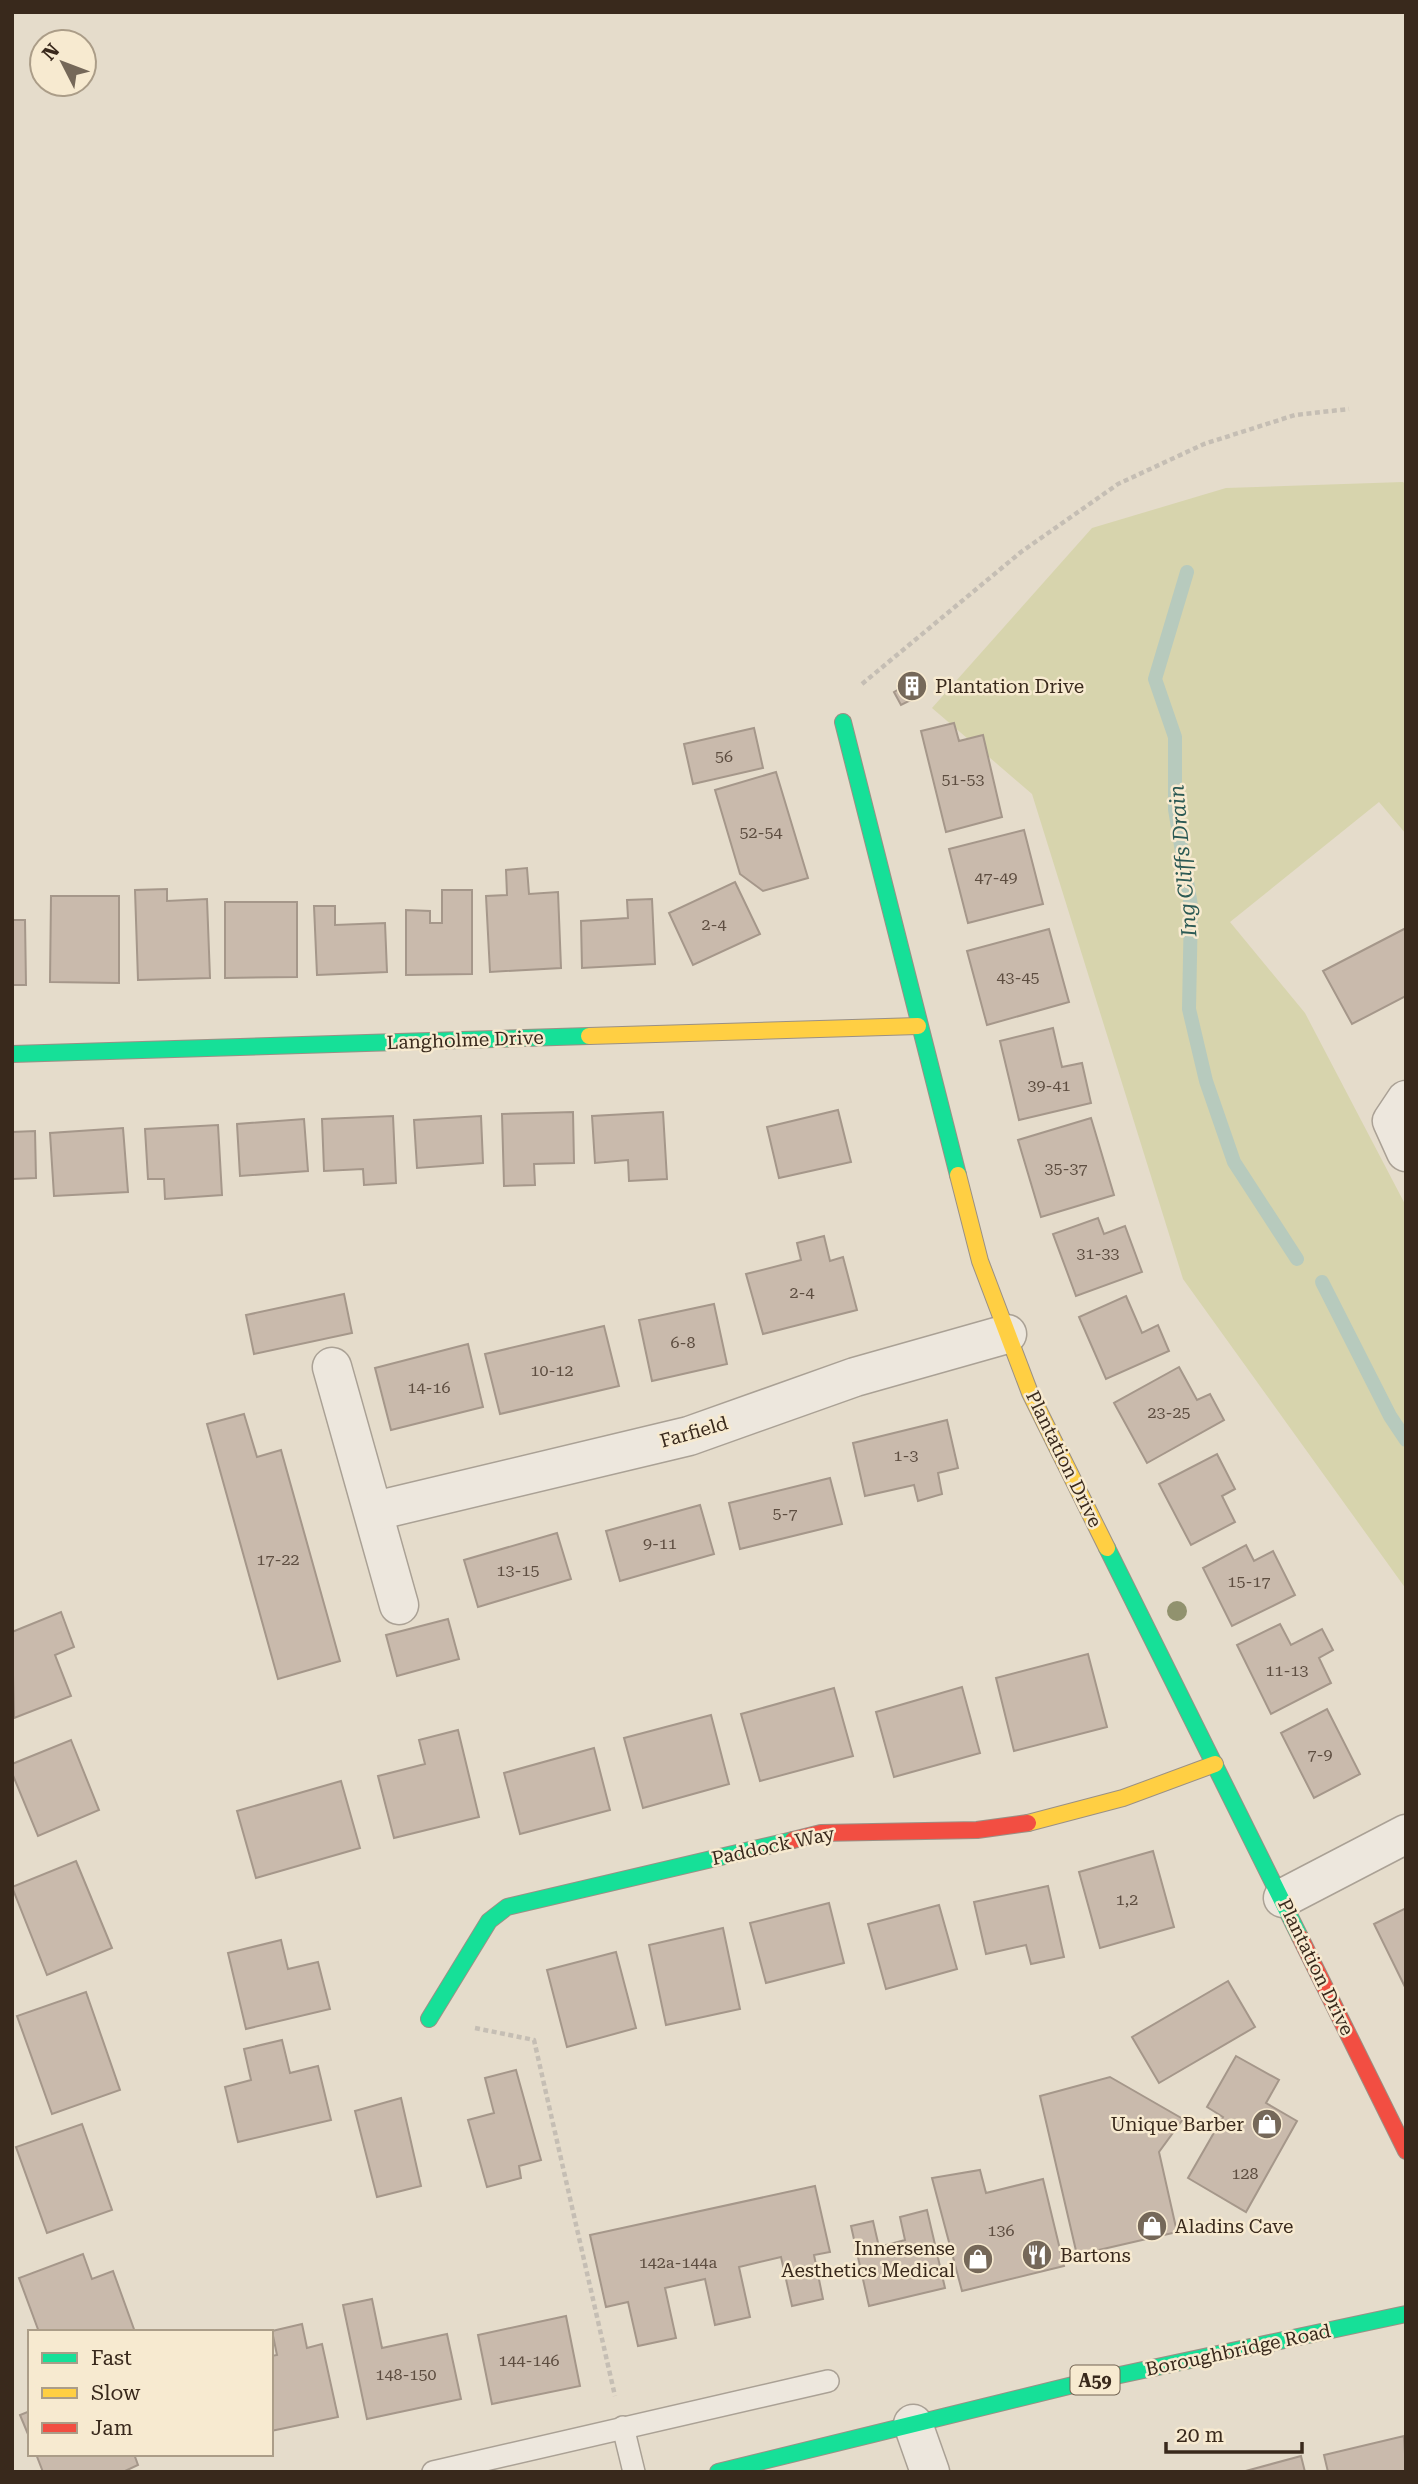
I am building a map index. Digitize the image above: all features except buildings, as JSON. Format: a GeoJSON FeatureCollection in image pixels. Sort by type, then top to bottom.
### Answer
{"type":"FeatureCollection","features":[{"type":"Feature","properties":{"kind":"street","name":"Plantation Drive"},"geometry":{"type":"LineString","coordinates":[[843,722],[918,1026],[980,1261],[1007,1335],[1030,1393],[1214,1765],[1283,1898],[1406,2151]]}},
{"type":"Feature","properties":{"kind":"street","name":"Langholme Drive"},"geometry":{"type":"LineString","coordinates":[[12,1054],[918,1026]]}},
{"type":"Feature","properties":{"kind":"street"},"geometry":{"type":"LineString","coordinates":[[1406,1100],[1392,1121],[1406,1152]]}},
{"type":"Feature","properties":{"kind":"street","name":"Farfield"},"geometry":{"type":"LineString","coordinates":[[375,1511],[689,1436],[855,1377],[1007,1335]]}},
{"type":"Feature","properties":{"kind":"street"},"geometry":{"type":"LineString","coordinates":[[332,1367],[400,1605]]}},
{"type":"Feature","properties":{"kind":"street","name":"Paddock Way"},"geometry":{"type":"LineString","coordinates":[[429,2019],[489,1921],[508,1908],[821,1833],[977,1830],[1038,1821],[1123,1798],[1214,1765]]}},
{"type":"Feature","properties":{"kind":"street"},"geometry":{"type":"LineString","coordinates":[[1283,1898],[1406,1834]]}},
{"type":"Feature","properties":{"kind":"street","name":"Boroughbridge Road"},"geometry":{"type":"LineString","coordinates":[[718,2472],[1073,2385],[1406,2314]]}},
{"type":"Feature","properties":{"kind":"street"},"geometry":{"type":"LineString","coordinates":[[913,2424],[930,2472]]}},
{"type":"Feature","properties":{"kind":"lane"},"geometry":{"type":"LineString","coordinates":[[433,2472],[828,2381]]}},
{"type":"Feature","properties":{"kind":"lane"},"geometry":{"type":"LineString","coordinates":[[623,2427],[634,2472]]}},
{"type":"Feature","properties":{"kind":"path"},"geometry":{"type":"LineString","coordinates":[[843,722],[857,690],[871,676],[1021,552],[1118,484],[1204,444],[1295,415],[1349,409]]}},
{"type":"Feature","properties":{"kind":"path"},"geometry":{"type":"LineString","coordinates":[[429,2019],[534,2040],[623,2427]]}},
{"type":"Feature","properties":{"kind":"shaded area"},"geometry":{"type":"Polygon","coordinates":[[[1403,482],[1406,485],[1406,834],[1379,802],[1230,922],[1305,1013],[1406,1206],[1406,1589],[1183,1279],[1032,794],[932,708],[1092,528],[1226,488],[1403,482]]]}},
{"type":"Feature","properties":{"kind":"waterway","name":"Ing Cliffs Drain"},"geometry":{"type":"LineString","coordinates":[[1187,572],[1155,679],[1175,737],[1175,809],[1191,906],[1189,1009],[1206,1081],[1234,1162],[1297,1259]]}},
{"type":"Feature","properties":{"kind":"waterway","name":"Ing Cliffs Drain"},"geometry":{"type":"LineString","coordinates":[[1322,1282],[1390,1416],[1406,1440]]}},
{"type":"Feature","properties":{"kind":"traffic: fast"},"geometry":{"type":"LineString","coordinates":[[843,722],[958,1175]]}},
{"type":"Feature","properties":{"kind":"traffic: fast"},"geometry":{"type":"LineString","coordinates":[[12,1054],[589,1036]]}},
{"type":"Feature","properties":{"kind":"traffic: fast"},"geometry":{"type":"LineString","coordinates":[[1107,1548],[1300,1937]]}},
{"type":"Feature","properties":{"kind":"traffic: fast"},"geometry":{"type":"LineString","coordinates":[[429,2019],[489,1921],[507,1907],[793,1840]]}},
{"type":"Feature","properties":{"kind":"traffic: fast"},"geometry":{"type":"LineString","coordinates":[[718,2472],[1073,2385],[1406,2314]]}},
{"type":"Feature","properties":{"kind":"traffic: slow"},"geometry":{"type":"LineString","coordinates":[[589,1036],[918,1026]]}},
{"type":"Feature","properties":{"kind":"traffic: slow"},"geometry":{"type":"LineString","coordinates":[[958,1175],[980,1261],[1030,1393],[1107,1548]]}},
{"type":"Feature","properties":{"kind":"traffic: slow"},"geometry":{"type":"LineString","coordinates":[[1028,1823],[1123,1798],[1215,1764]]}},
{"type":"Feature","properties":{"kind":"traffic: jam"},"geometry":{"type":"LineString","coordinates":[[793,1840],[821,1833],[977,1830],[1028,1823]]}},
{"type":"Feature","properties":{"kind":"traffic: jam"},"geometry":{"type":"LineString","coordinates":[[1300,1937],[1406,2151]]}},
{"type":"Feature","properties":{"kind":"place","name":"Plantation Drive"},"geometry":{"type":"Point","coordinates":[912,686]}},
{"type":"Feature","properties":{"kind":"place","name":"Unique Barber"},"geometry":{"type":"Point","coordinates":[1267,2124]}},
{"type":"Feature","properties":{"kind":"place","name":"Aladins Cave"},"geometry":{"type":"Point","coordinates":[1152,2226]}},
{"type":"Feature","properties":{"kind":"place","name":"Bartons"},"geometry":{"type":"Point","coordinates":[1037,2255]}},
{"type":"Feature","properties":{"kind":"place","name":"Innersense Aesthetics Medical"},"geometry":{"type":"Point","coordinates":[978,2259]}}]}
